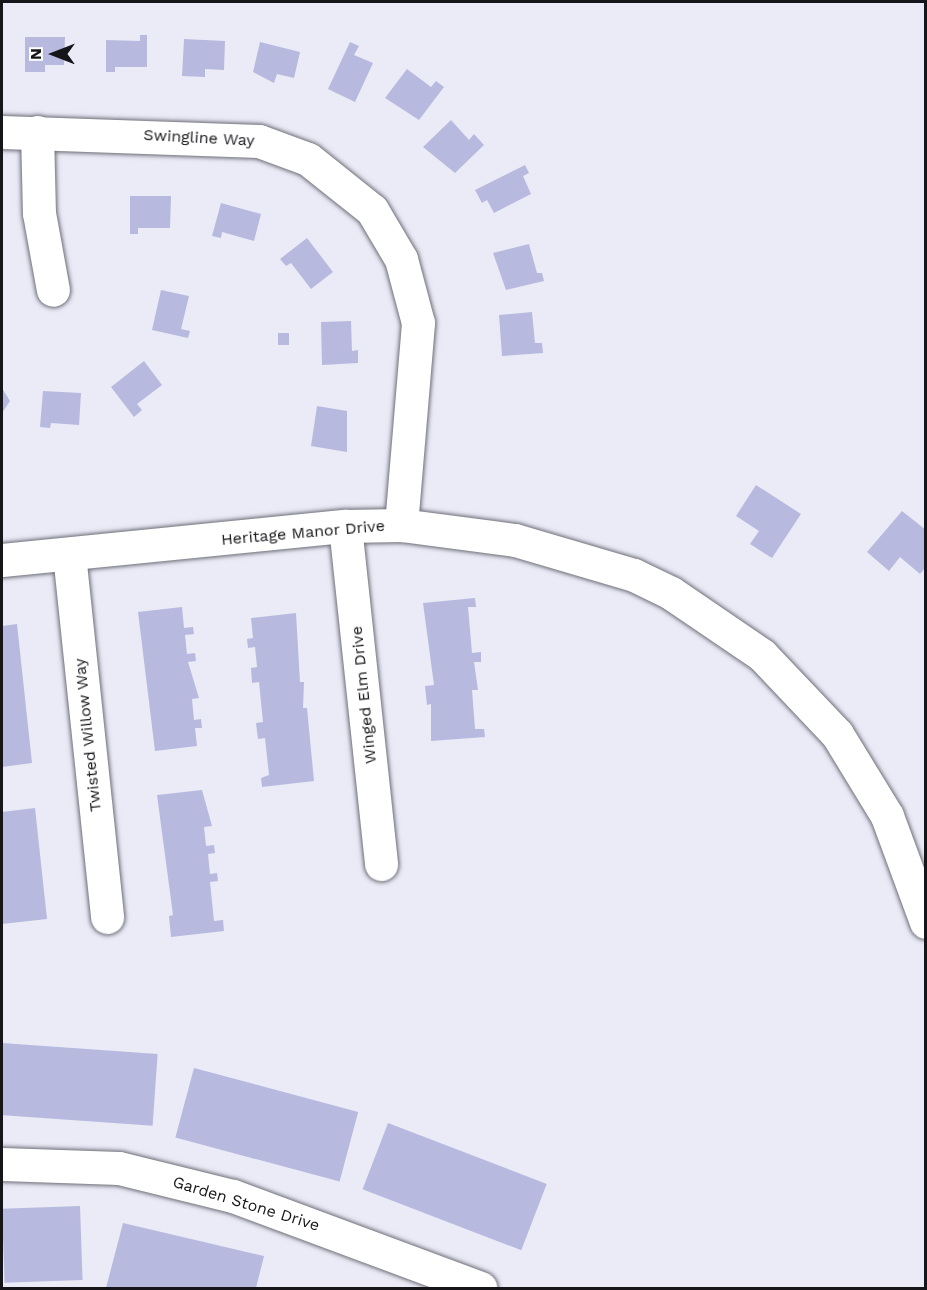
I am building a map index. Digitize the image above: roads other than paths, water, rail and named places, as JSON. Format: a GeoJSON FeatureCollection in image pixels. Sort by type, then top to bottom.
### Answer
{"type":"FeatureCollection","features":[{"type":"Feature","properties":{"kind":"street","name":"Swingline Way"},"geometry":{"type":"LineString","coordinates":[[2,132],[259,141],[308,159],[372,210],[401,259],[418,322],[401,525]]}},
{"type":"Feature","properties":{"kind":"street"},"geometry":{"type":"LineString","coordinates":[[37,132],[39,213],[53,290]]}},
{"type":"Feature","properties":{"kind":"street","name":"Heritage Manor Drive"},"geometry":{"type":"LineString","coordinates":[[2,560],[345,526],[401,525],[515,540],[601,563],[671,593],[762,655],[837,734],[863,774],[904,857],[926,922]]}},
{"type":"Feature","properties":{"kind":"street","name":"Winged Elm Drive"},"geometry":{"type":"LineString","coordinates":[[345,526],[381,864]]}},
{"type":"Feature","properties":{"kind":"street","name":"Twisted Willow Way"},"geometry":{"type":"LineString","coordinates":[[69,554],[107,917]]}},
{"type":"Feature","properties":{"kind":"street","name":"Garden Stone Drive"},"geometry":{"type":"LineString","coordinates":[[2,1164],[119,1168],[233,1196],[480,1288]]}}]}
